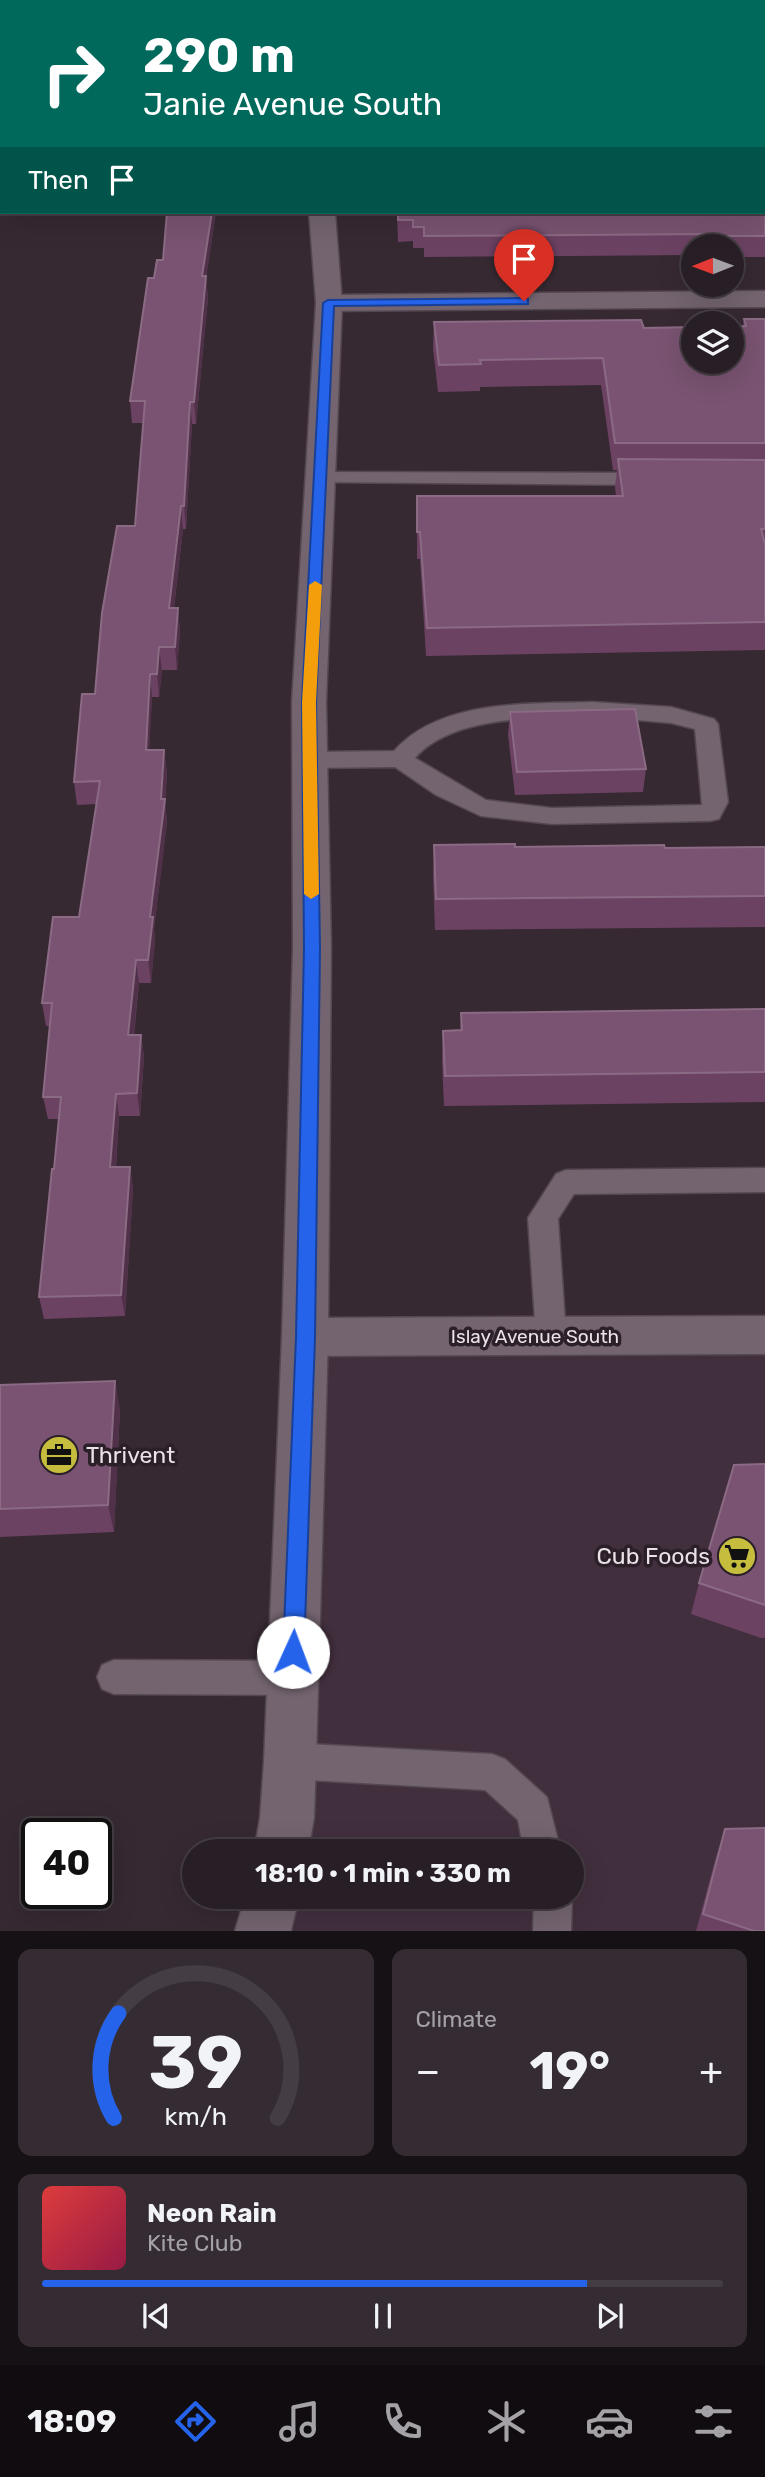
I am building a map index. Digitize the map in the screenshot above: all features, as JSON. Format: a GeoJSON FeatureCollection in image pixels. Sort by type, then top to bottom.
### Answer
{"type":"FeatureCollection","features":[{"type":"Feature","properties":{"kind":"street"},"geometry":{"type":"LineString","coordinates":[[283,1839],[290,1761],[305,1337],[312,948],[309,702],[322,478],[328,303],[322,214]]}},
{"type":"Feature","properties":{"kind":"street"},"geometry":{"type":"LineString","coordinates":[[328,303],[765,299]]}},
{"type":"Feature","properties":{"kind":"street","name":"Islay Avenue South"},"geometry":{"type":"LineString","coordinates":[[305,1337],[765,1335]]}},
{"type":"Feature","properties":{"kind":"street"},"geometry":{"type":"LineString","coordinates":[[263,1931],[269,1909]]}},
{"type":"Feature","properties":{"kind":"lane"},"geometry":{"type":"LineString","coordinates":[[322,478],[667,479]]}},
{"type":"Feature","properties":{"kind":"lane"},"geometry":{"type":"LineString","coordinates":[[310,760],[400,759],[445,789],[481,808],[552,816],[710,813],[716,802],[706,724],[671,715],[592,709],[495,713],[447,726],[407,748],[400,759]]}},
{"type":"Feature","properties":{"kind":"lane"},"geometry":{"type":"LineString","coordinates":[[551,1336],[543,1217],[566,1182],[765,1180]]}},
{"type":"Feature","properties":{"kind":"lane"},"geometry":{"type":"LineString","coordinates":[[114,1678],[292,1678]]}},
{"type":"Feature","properties":{"kind":"lane"},"geometry":{"type":"LineString","coordinates":[[290,1761],[492,1772],[534,1810],[540,1839]]}},
{"type":"Feature","properties":{"kind":"lane"},"geometry":{"type":"LineString","coordinates":[[552,1931],[553,1909]]}},
{"type":"Feature","properties":{"kind":"shaded area"},"geometry":{"type":"Polygon","coordinates":[[[765,1335],[765,1931],[263,1931],[269,1909],[584,1909],[584,1839],[282,1839],[305,1337],[765,1335]]]}},
{"type":"Feature","properties":{"kind":"building"},"geometry":{"type":"Polygon","coordinates":[[[167,214],[212,214],[202,276],[206,276],[194,402],[190,402],[184,506],[181,506],[169,608],[178,608],[175,647],[159,647],[157,674],[150,674],[146,750],[164,750],[161,799],[165,799],[150,917],[153,917],[148,960],[136,960],[128,1035],[141,1035],[137,1093],[116,1094],[110,1167],[130,1167],[121,1295],[39,1297],[61,1097],[43,1097],[52,1003],[42,1003],[53,917],[79,917],[100,781],[74,782],[82,694],[95,694],[102,613],[117,526],[135,526],[145,401],[130,401],[148,278],[154,278],[157,260],[163,260],[167,214]]]}},
{"type":"Feature","properties":{"kind":"building"},"geometry":{"type":"Polygon","coordinates":[[[398,214],[765,214],[765,236],[424,236],[424,227],[413,227],[413,220],[398,220],[398,214]]]}},
{"type":"Feature","properties":{"kind":"building"},"geometry":{"type":"Polygon","coordinates":[[[744,319],[765,319],[765,443],[615,443],[603,358],[480,360],[481,364],[439,365],[434,322],[641,320],[644,328],[681,327],[681,374],[744,374],[744,319]]]}},
{"type":"Feature","properties":{"kind":"building"},"geometry":{"type":"Polygon","coordinates":[[[618,459],[765,460],[765,529],[761,529],[765,544],[765,622],[427,628],[420,532],[417,532],[417,496],[623,496],[618,459]]]}},
{"type":"Feature","properties":{"kind":"building"},"geometry":{"type":"Polygon","coordinates":[[[635,709],[646,769],[517,772],[510,712],[635,709]]]}},
{"type":"Feature","properties":{"kind":"building"},"geometry":{"type":"Polygon","coordinates":[[[515,844],[515,847],[765,847],[765,896],[436,899],[434,845],[515,844]]]}},
{"type":"Feature","properties":{"kind":"building"},"geometry":{"type":"Polygon","coordinates":[[[765,1009],[765,1072],[445,1076],[443,1031],[462,1030],[461,1013],[765,1009]]]}},
{"type":"Feature","properties":{"kind":"building","name":"Thrivent"},"geometry":{"type":"Polygon","coordinates":[[[115,1381],[108,1505],[0,1509],[0,1385],[115,1381]]]}},
{"type":"Feature","properties":{"kind":"building","name":"Cub Foods"},"geometry":{"type":"Polygon","coordinates":[[[765,1464],[765,1605],[699,1583],[734,1465],[765,1464]]]}},
{"type":"Feature","properties":{"kind":"building"},"geometry":{"type":"Polygon","coordinates":[[[765,1828],[765,1931],[754,1931],[703,1914],[725,1829],[765,1828]]]}},
{"type":"Feature","properties":{"kind":"slow traffic"},"geometry":{"type":"LineString","coordinates":[[311,894],[309,702],[315,585]]}},
{"type":"Feature","properties":{"kind":"place","name":"Thrivent"},"geometry":{"type":"Point","coordinates":[59,1455]}},
{"type":"Feature","properties":{"kind":"place","name":"Cub Foods"},"geometry":{"type":"Point","coordinates":[737,1556]}},
{"type":"Feature","properties":{"kind":"route"},"geometry":{"type":"LineString","coordinates":[[293,1652],[305,1337],[312,948],[309,702],[322,478],[328,303],[524,301]]}}]}
